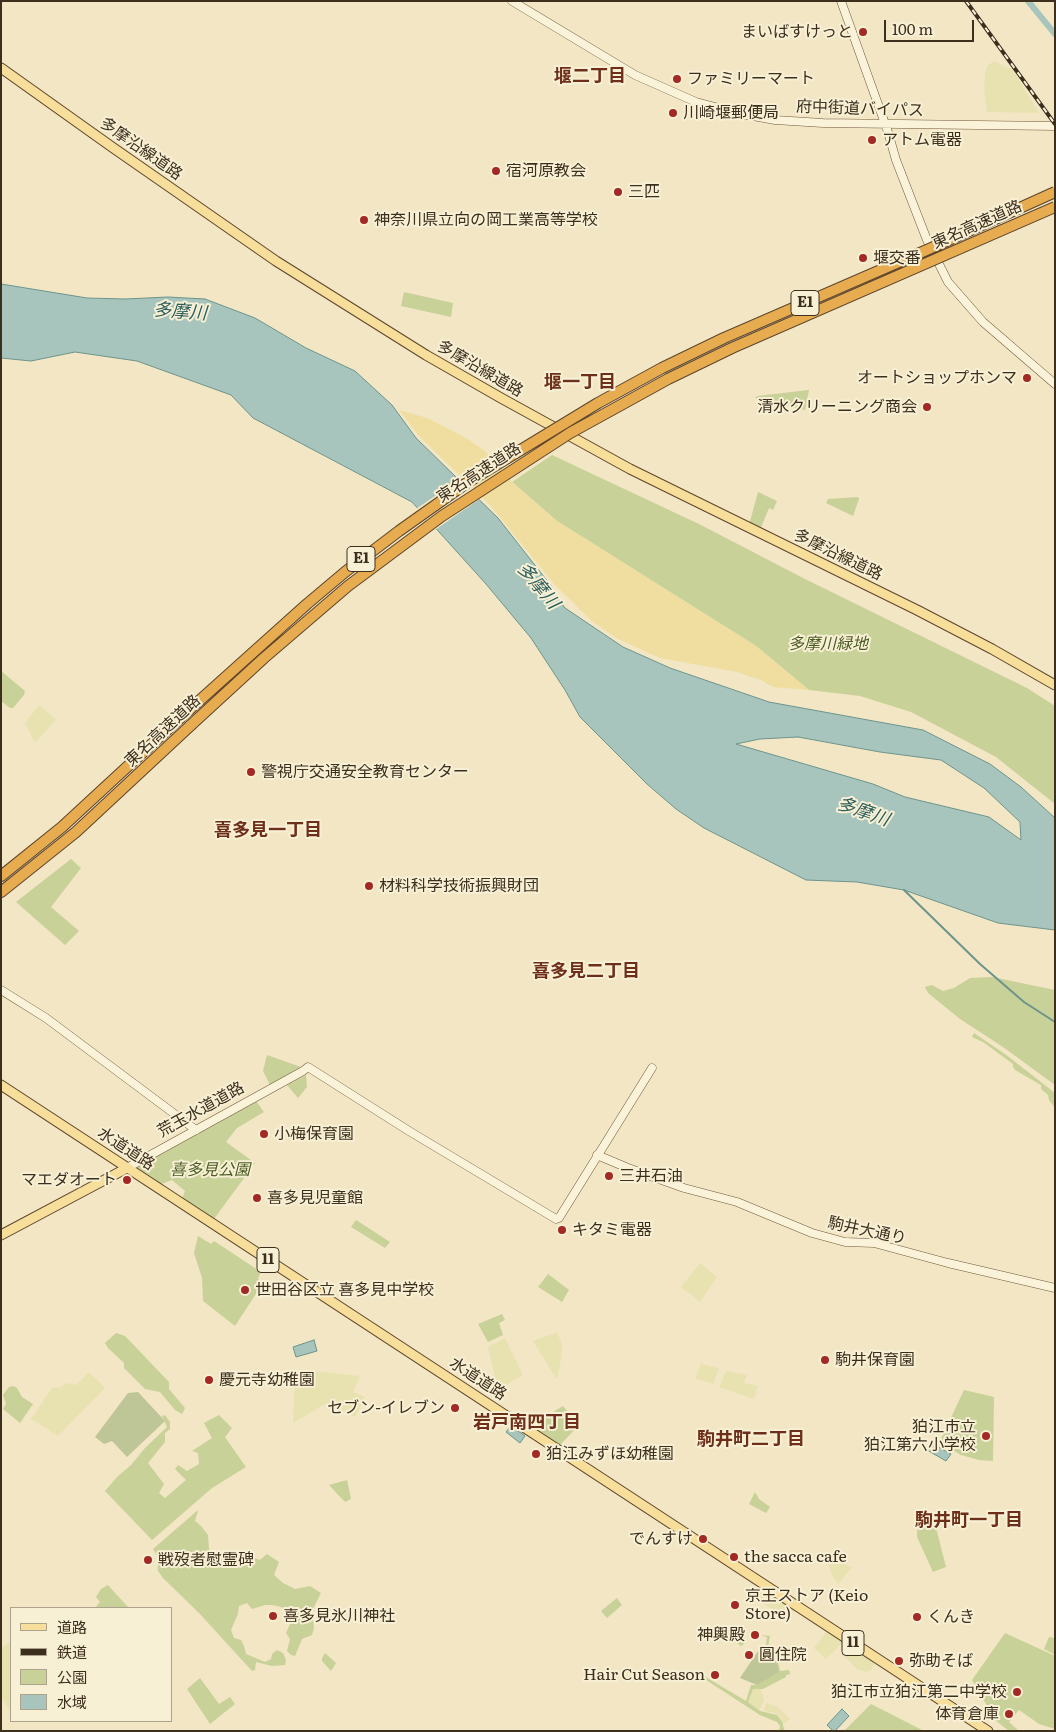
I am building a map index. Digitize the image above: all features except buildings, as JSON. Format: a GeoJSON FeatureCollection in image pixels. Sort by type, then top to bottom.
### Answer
{"type":"FeatureCollection","features":[{"type":"Feature","properties":{"kind":"highway","name":"東名高速道路"},"geometry":{"type":"LineString","coordinates":[[1,876],[62,827],[254,650],[345,572],[468,482],[598,402],[662,368],[724,338],[1055,192]]}},
{"type":"Feature","properties":{"kind":"highway","name":"東名高速道路"},"geometry":{"type":"LineString","coordinates":[[1,892],[76,832],[264,658],[348,586],[442,516],[518,465],[604,413],[732,348],[1055,206]]}},
{"type":"Feature","properties":{"kind":"main road","name":"多摩沿線道路"},"geometry":{"type":"LineString","coordinates":[[1,68],[276,261],[426,355],[638,473],[910,606],[1055,685]]}},
{"type":"Feature","properties":{"kind":"main road","name":"水道道路"},"geometry":{"type":"LineString","coordinates":[[1,1085],[988,1731]]}},
{"type":"Feature","properties":{"kind":"main road","name":"荒玉水道道路"},"geometry":{"type":"LineString","coordinates":[[1,1235],[127,1168]]}},
{"type":"Feature","properties":{"kind":"street","name":"府中街道バイパス"},"geometry":{"type":"LineString","coordinates":[[512,1],[635,75],[696,102],[742,114],[775,120],[823,123],[1055,126]]}},
{"type":"Feature","properties":{"kind":"street"},"geometry":{"type":"LineString","coordinates":[[841,1],[896,160],[921,225],[948,282],[983,322],[1055,384]]}},
{"type":"Feature","properties":{"kind":"street"},"geometry":{"type":"LineString","coordinates":[[1,990],[46,1018],[196,1130]]}},
{"type":"Feature","properties":{"kind":"street","name":"荒玉水道道路"},"geometry":{"type":"LineString","coordinates":[[127,1168],[303,1072],[308,1067],[556,1219],[559,1218],[597,1155]]}},
{"type":"Feature","properties":{"kind":"street"},"geometry":{"type":"LineString","coordinates":[[597,1155],[652,1068]]}},
{"type":"Feature","properties":{"kind":"street","name":"駒井大通り"},"geometry":{"type":"LineString","coordinates":[[597,1155],[684,1188],[737,1202],[812,1233],[845,1242],[874,1243],[948,1264],[1055,1288]]}},
{"type":"Feature","properties":{"kind":"shaded area"},"geometry":{"type":"Polygon","coordinates":[[[994,61],[1013,70],[1039,113],[987,112],[984,88],[985,74],[987,66],[994,61]]]}},
{"type":"Feature","properties":{"kind":"shaded area"},"geometry":{"type":"Polygon","coordinates":[[[39,705],[56,719],[35,743],[25,723],[39,705]]]}},
{"type":"Feature","properties":{"kind":"shaded area"},"geometry":{"type":"Polygon","coordinates":[[[700,1263],[717,1277],[700,1302],[681,1287],[700,1263]]]}},
{"type":"Feature","properties":{"kind":"shaded area"},"geometry":{"type":"Polygon","coordinates":[[[557,1332],[562,1344],[557,1380],[533,1341],[557,1332]]]}},
{"type":"Feature","properties":{"kind":"shaded area"},"geometry":{"type":"Polygon","coordinates":[[[505,1338],[523,1375],[501,1388],[495,1377],[488,1347],[505,1338]]]}},
{"type":"Feature","properties":{"kind":"shaded area"},"geometry":{"type":"Polygon","coordinates":[[[701,1364],[719,1368],[713,1384],[695,1378],[701,1364]]]}},
{"type":"Feature","properties":{"kind":"shaded area"},"geometry":{"type":"Polygon","coordinates":[[[313,1371],[360,1376],[353,1392],[365,1397],[355,1417],[327,1403],[293,1423],[295,1375],[313,1371]]]}},
{"type":"Feature","properties":{"kind":"shaded area"},"geometry":{"type":"Polygon","coordinates":[[[726,1371],[747,1375],[744,1383],[758,1386],[754,1399],[719,1387],[726,1371]]]}},
{"type":"Feature","properties":{"kind":"shaded area"},"geometry":{"type":"Polygon","coordinates":[[[89,1372],[105,1388],[58,1436],[31,1419],[52,1388],[62,1387],[65,1383],[76,1385],[89,1372]]]}},
{"type":"Feature","properties":{"kind":"shaded area"},"geometry":{"type":"Polygon","coordinates":[[[826,1558],[852,1567],[838,1584],[832,1575],[826,1558]]]}},
{"type":"Feature","properties":{"kind":"shaded area"},"geometry":{"type":"Polygon","coordinates":[[[761,1585],[795,1609],[788,1619],[755,1598],[761,1585]]]}},
{"type":"Feature","properties":{"kind":"shaded area"},"geometry":{"type":"Polygon","coordinates":[[[828,1630],[843,1642],[826,1659],[814,1648],[828,1630]]]}},
{"type":"Feature","properties":{"kind":"shaded area"},"geometry":{"type":"Polygon","coordinates":[[[10,1641],[10,1710],[1,1697],[1,1649],[10,1641]]]}},
{"type":"Feature","properties":{"kind":"shaded area"},"geometry":{"type":"Polygon","coordinates":[[[849,1644],[875,1661],[871,1670],[866,1672],[857,1669],[841,1653],[849,1644]]]}},
{"type":"Feature","properties":{"kind":"shaded area"},"geometry":{"type":"Polygon","coordinates":[[[753,1689],[761,1689],[764,1701],[759,1711],[748,1702],[753,1689]]]}},
{"type":"Feature","properties":{"kind":"shaded area"},"geometry":{"type":"Polygon","coordinates":[[[766,1703],[778,1707],[790,1719],[784,1723],[776,1713],[764,1711],[766,1703]]]}},
{"type":"Feature","properties":{"kind":"green space"},"geometry":{"type":"Polygon","coordinates":[[[404,292],[453,303],[451,317],[401,306],[404,292]]]}},
{"type":"Feature","properties":{"kind":"green space"},"geometry":{"type":"Polygon","coordinates":[[[809,390],[805,410],[755,398],[757,396],[809,390]]]}},
{"type":"Feature","properties":{"kind":"green space","name":"多摩川緑地"},"geometry":{"type":"Polygon","coordinates":[[[552,455],[701,525],[803,578],[1027,688],[1055,706],[1055,804],[996,757],[911,712],[860,696],[809,690],[756,646],[557,521],[512,482],[552,455]]]}},
{"type":"Feature","properties":{"kind":"green space"},"geometry":{"type":"Polygon","coordinates":[[[758,492],[777,501],[773,510],[769,508],[760,530],[749,525],[758,492]]]}},
{"type":"Feature","properties":{"kind":"green space"},"geometry":{"type":"Polygon","coordinates":[[[858,497],[853,516],[826,503],[828,499],[858,497]]]}},
{"type":"Feature","properties":{"kind":"green space"},"geometry":{"type":"Polygon","coordinates":[[[1,671],[25,691],[13,708],[10,708],[1,701],[1,671]]]}},
{"type":"Feature","properties":{"kind":"green space"},"geometry":{"type":"Polygon","coordinates":[[[71,859],[81,868],[51,907],[79,931],[65,945],[16,902],[71,859]]]}},
{"type":"Feature","properties":{"kind":"green space"},"geometry":{"type":"Polygon","coordinates":[[[992,977],[1055,990],[1055,1085],[1003,1047],[960,1019],[928,993],[925,987],[932,985],[943,991],[954,988],[970,978],[992,977]]]}},
{"type":"Feature","properties":{"kind":"green space"},"geometry":{"type":"Polygon","coordinates":[[[974,1033],[1005,1054],[1055,1093],[1055,1108],[1048,1095],[1041,1089],[1041,1085],[1015,1070],[1013,1064],[983,1042],[972,1037],[974,1033]]]}},
{"type":"Feature","properties":{"kind":"green space"},"geometry":{"type":"Polygon","coordinates":[[[267,1055],[301,1067],[270,1085],[263,1071],[267,1055]]]}},
{"type":"Feature","properties":{"kind":"green space"},"geometry":{"type":"Polygon","coordinates":[[[306,1075],[307,1087],[298,1098],[287,1085],[306,1075]]]}},
{"type":"Feature","properties":{"kind":"green space","name":"喜多見公園"},"geometry":{"type":"Polygon","coordinates":[[[256,1101],[264,1112],[237,1128],[226,1142],[255,1163],[214,1219],[182,1199],[185,1191],[172,1180],[159,1185],[136,1168],[256,1101]]]}},
{"type":"Feature","properties":{"kind":"green space"},"geometry":{"type":"Polygon","coordinates":[[[356,1220],[390,1242],[385,1248],[351,1227],[356,1220]]]}},
{"type":"Feature","properties":{"kind":"green space"},"geometry":{"type":"Polygon","coordinates":[[[198,1236],[211,1244],[214,1241],[261,1272],[258,1278],[261,1286],[235,1326],[203,1301],[202,1278],[194,1253],[198,1236]]]}},
{"type":"Feature","properties":{"kind":"green space"},"geometry":{"type":"Polygon","coordinates":[[[548,1274],[569,1290],[562,1302],[538,1287],[548,1274]]]}},
{"type":"Feature","properties":{"kind":"green space"},"geometry":{"type":"Polygon","coordinates":[[[502,1314],[505,1320],[499,1323],[503,1335],[488,1342],[478,1324],[502,1314]]]}},
{"type":"Feature","properties":{"kind":"green space"},"geometry":{"type":"Polygon","coordinates":[[[116,1333],[125,1336],[169,1382],[169,1389],[185,1408],[182,1414],[175,1410],[160,1392],[145,1389],[124,1368],[124,1363],[105,1343],[116,1333]]]}},
{"type":"Feature","properties":{"kind":"green space"},"geometry":{"type":"Polygon","coordinates":[[[9,1387],[17,1388],[22,1397],[33,1404],[20,1423],[3,1409],[6,1404],[3,1395],[9,1387]]]}},
{"type":"Feature","properties":{"kind":"green space"},"geometry":{"type":"Polygon","coordinates":[[[964,1390],[994,1397],[993,1461],[979,1460],[961,1455],[940,1441],[964,1390]]]}},
{"type":"Feature","properties":{"kind":"green space"},"geometry":{"type":"Polygon","coordinates":[[[138,1392],[165,1421],[127,1457],[112,1441],[104,1444],[95,1437],[128,1393],[138,1392]]]}},
{"type":"Feature","properties":{"kind":"green space"},"geometry":{"type":"Polygon","coordinates":[[[563,1406],[579,1425],[559,1446],[530,1426],[563,1406]]]}},
{"type":"Feature","properties":{"kind":"green space"},"geometry":{"type":"Polygon","coordinates":[[[165,1415],[170,1422],[170,1429],[165,1433],[165,1442],[148,1463],[164,1484],[159,1493],[165,1498],[186,1480],[175,1469],[178,1465],[187,1471],[199,1464],[198,1453],[192,1451],[212,1438],[204,1423],[219,1415],[232,1428],[225,1437],[246,1467],[212,1488],[152,1540],[105,1491],[167,1427],[162,1416],[165,1415]]]}},
{"type":"Feature","properties":{"kind":"green space"},"geometry":{"type":"Polygon","coordinates":[[[347,1480],[351,1499],[345,1502],[329,1485],[347,1480]]]}},
{"type":"Feature","properties":{"kind":"green space"},"geometry":{"type":"Polygon","coordinates":[[[755,1492],[759,1499],[770,1507],[766,1513],[749,1504],[755,1492]]]}},
{"type":"Feature","properties":{"kind":"green space"},"geometry":{"type":"Polygon","coordinates":[[[198,1510],[195,1521],[208,1535],[209,1549],[213,1555],[241,1553],[260,1560],[267,1554],[279,1562],[274,1575],[283,1583],[295,1589],[310,1586],[321,1593],[312,1611],[314,1628],[312,1635],[302,1639],[295,1656],[287,1651],[290,1639],[286,1633],[292,1620],[290,1613],[281,1607],[272,1605],[252,1609],[247,1603],[239,1606],[238,1614],[231,1630],[234,1638],[241,1640],[246,1654],[265,1662],[271,1659],[272,1654],[277,1650],[283,1653],[286,1660],[285,1665],[272,1666],[256,1662],[255,1670],[252,1671],[158,1571],[157,1555],[153,1549],[198,1510]]]}},
{"type":"Feature","properties":{"kind":"green space"},"geometry":{"type":"Polygon","coordinates":[[[918,1513],[933,1516],[946,1567],[933,1572],[917,1537],[918,1513]]]}},
{"type":"Feature","properties":{"kind":"green space"},"geometry":{"type":"Polygon","coordinates":[[[108,1585],[128,1607],[96,1607],[100,1602],[96,1597],[101,1589],[108,1585]]]}},
{"type":"Feature","properties":{"kind":"green space"},"geometry":{"type":"Polygon","coordinates":[[[617,1598],[622,1605],[607,1618],[601,1611],[617,1598]]]}},
{"type":"Feature","properties":{"kind":"green space"},"geometry":{"type":"Polygon","coordinates":[[[726,1629],[743,1636],[746,1641],[744,1644],[741,1646],[731,1639],[724,1632],[726,1629]]]}},
{"type":"Feature","properties":{"kind":"green space","name":"狛江市立狛江第二中学校"},"geometry":{"type":"Polygon","coordinates":[[[1005,1633],[1055,1656],[1055,1729],[1039,1724],[1019,1710],[1009,1722],[1019,1731],[1009,1731],[995,1720],[997,1716],[986,1704],[972,1680],[1005,1633]]]}},
{"type":"Feature","properties":{"kind":"green space"},"geometry":{"type":"Polygon","coordinates":[[[759,1635],[770,1636],[768,1647],[770,1646],[773,1649],[769,1655],[778,1662],[780,1671],[789,1670],[790,1674],[763,1689],[753,1689],[748,1702],[760,1711],[777,1715],[783,1723],[785,1731],[779,1731],[780,1726],[777,1722],[760,1715],[703,1678],[704,1676],[746,1701],[751,1685],[757,1685],[777,1663],[765,1654],[767,1637],[759,1635]]]}},
{"type":"Feature","properties":{"kind":"green space"},"geometry":{"type":"Polygon","coordinates":[[[1049,1637],[1055,1638],[1055,1655],[1044,1649],[1049,1637]]]}},
{"type":"Feature","properties":{"kind":"green space"},"geometry":{"type":"Polygon","coordinates":[[[758,1651],[777,1663],[779,1672],[757,1685],[740,1678],[758,1651]]]}},
{"type":"Feature","properties":{"kind":"green space"},"geometry":{"type":"Polygon","coordinates":[[[325,1653],[336,1663],[331,1671],[322,1661],[325,1653]]]}},
{"type":"Feature","properties":{"kind":"green space"},"geometry":{"type":"Polygon","coordinates":[[[200,1678],[219,1704],[230,1697],[235,1704],[210,1724],[187,1689],[200,1678]]]}},
{"type":"Feature","properties":{"kind":"green space"},"geometry":{"type":"Polygon","coordinates":[[[871,1704],[924,1731],[844,1731],[871,1704]]]}},
{"type":"Feature","properties":{"kind":"sand"},"geometry":{"type":"Polygon","coordinates":[[[399,410],[427,418],[468,439],[486,452],[512,482],[557,521],[756,646],[809,690],[773,687],[761,680],[737,672],[660,658],[618,639],[593,622],[555,585],[490,505],[419,436],[399,410]]]}},
{"type":"Feature","properties":{"kind":"water","name":"多摩川"},"geometry":{"type":"Polygon","coordinates":[[[1,284],[87,298],[168,297],[205,299],[255,318],[306,348],[355,371],[392,405],[416,438],[498,518],[552,587],[552,590],[565,608],[623,647],[670,668],[769,702],[923,730],[990,764],[1021,787],[1055,818],[1055,930],[998,923],[904,890],[857,882],[806,880],[704,828],[676,809],[647,784],[580,717],[531,638],[486,584],[412,502],[253,418],[231,395],[137,361],[75,352],[31,361],[1,358],[1,284]],[[798,737],[760,739],[736,744],[873,784],[905,797],[989,817],[1021,840],[1020,822],[984,788],[941,760],[880,752],[798,737]]]}},
{"type":"Feature","properties":{"kind":"water"},"geometry":{"type":"Polygon","coordinates":[[[314,1340],[317,1351],[296,1357],[293,1347],[314,1340]]]}},
{"type":"Feature","properties":{"kind":"water"},"geometry":{"type":"Polygon","coordinates":[[[511,1426],[525,1436],[520,1443],[506,1432],[511,1426]]]}},
{"type":"Feature","properties":{"kind":"water"},"geometry":{"type":"Polygon","coordinates":[[[931,1443],[951,1454],[946,1461],[927,1450],[931,1443]]]}},
{"type":"Feature","properties":{"kind":"water"},"geometry":{"type":"Polygon","coordinates":[[[842,1709],[849,1716],[833,1731],[827,1725],[842,1709]]]}},
{"type":"Feature","properties":{"kind":"pier"},"geometry":{"type":"Polygon","coordinates":[[[461,478],[481,498],[435,530],[416,509],[461,478]]]}},
{"type":"Feature","properties":{"kind":"waterway"},"geometry":{"type":"LineString","coordinates":[[1028,1],[1055,34]]}},
{"type":"Feature","properties":{"kind":"waterway"},"geometry":{"type":"LineString","coordinates":[[904,890],[980,964],[1024,1002],[1055,1022]]}},
{"type":"Feature","properties":{"kind":"railway"},"geometry":{"type":"LineString","coordinates":[[966,1],[1055,124]]}},
{"type":"Feature","properties":{"kind":"place","name":"まいばすけっと"},"geometry":{"type":"Point","coordinates":[863,32]}},
{"type":"Feature","properties":{"kind":"place","name":"ファミリーマート"},"geometry":{"type":"Point","coordinates":[677,79]}},
{"type":"Feature","properties":{"kind":"place","name":"川崎堰郵便局"},"geometry":{"type":"Point","coordinates":[673,113]}},
{"type":"Feature","properties":{"kind":"place","name":"アトム電器"},"geometry":{"type":"Point","coordinates":[872,140]}},
{"type":"Feature","properties":{"kind":"place","name":"宿河原教会"},"geometry":{"type":"Point","coordinates":[496,171]}},
{"type":"Feature","properties":{"kind":"place","name":"三匹"},"geometry":{"type":"Point","coordinates":[618,192]}},
{"type":"Feature","properties":{"kind":"place","name":"神奈川県立向の岡工業高等学校"},"geometry":{"type":"Point","coordinates":[364,220]}},
{"type":"Feature","properties":{"kind":"place","name":"堰交番"},"geometry":{"type":"Point","coordinates":[863,258]}},
{"type":"Feature","properties":{"kind":"place","name":"オートショップホンマ"},"geometry":{"type":"Point","coordinates":[1027,378]}},
{"type":"Feature","properties":{"kind":"place","name":"清水クリーニング商会"},"geometry":{"type":"Point","coordinates":[927,407]}},
{"type":"Feature","properties":{"kind":"place","name":"警視庁交通安全教育センター"},"geometry":{"type":"Point","coordinates":[251,772]}},
{"type":"Feature","properties":{"kind":"place","name":"材料科学技術振興財団"},"geometry":{"type":"Point","coordinates":[369,886]}},
{"type":"Feature","properties":{"kind":"place","name":"小梅保育園"},"geometry":{"type":"Point","coordinates":[264,1134]}},
{"type":"Feature","properties":{"kind":"place","name":"三井石油"},"geometry":{"type":"Point","coordinates":[609,1176]}},
{"type":"Feature","properties":{"kind":"place","name":"マエダオート"},"geometry":{"type":"Point","coordinates":[127,1180]}},
{"type":"Feature","properties":{"kind":"place","name":"喜多見児童館"},"geometry":{"type":"Point","coordinates":[257,1198]}},
{"type":"Feature","properties":{"kind":"place","name":"キタミ電器"},"geometry":{"type":"Point","coordinates":[562,1230]}},
{"type":"Feature","properties":{"kind":"place","name":"世田谷区立 喜多見中学校"},"geometry":{"type":"Point","coordinates":[245,1290]}},
{"type":"Feature","properties":{"kind":"place","name":"駒井保育園"},"geometry":{"type":"Point","coordinates":[825,1360]}},
{"type":"Feature","properties":{"kind":"place","name":"慶元寺幼稚園"},"geometry":{"type":"Point","coordinates":[209,1380]}},
{"type":"Feature","properties":{"kind":"place","name":"セブン-イレブン"},"geometry":{"type":"Point","coordinates":[455,1408]}},
{"type":"Feature","properties":{"kind":"place","name":"狛江市立 狛江第六小学校"},"geometry":{"type":"Point","coordinates":[986,1436]}},
{"type":"Feature","properties":{"kind":"place","name":"狛江みずほ幼稚園"},"geometry":{"type":"Point","coordinates":[536,1454]}},
{"type":"Feature","properties":{"kind":"place","name":"でんすけ"},"geometry":{"type":"Point","coordinates":[703,1539]}},
{"type":"Feature","properties":{"kind":"place","name":"the sacca cafe"},"geometry":{"type":"Point","coordinates":[734,1557]}},
{"type":"Feature","properties":{"kind":"place","name":"戦歿者慰霊碑"},"geometry":{"type":"Point","coordinates":[148,1560]}},
{"type":"Feature","properties":{"kind":"place","name":"京王ストア (Keio Store)"},"geometry":{"type":"Point","coordinates":[735,1605]}},
{"type":"Feature","properties":{"kind":"place","name":"喜多見氷川神社"},"geometry":{"type":"Point","coordinates":[273,1616]}},
{"type":"Feature","properties":{"kind":"place","name":"くんき"},"geometry":{"type":"Point","coordinates":[917,1617]}},
{"type":"Feature","properties":{"kind":"place","name":"神輿殿"},"geometry":{"type":"Point","coordinates":[755,1635]}},
{"type":"Feature","properties":{"kind":"place","name":"圓住院"},"geometry":{"type":"Point","coordinates":[749,1655]}},
{"type":"Feature","properties":{"kind":"place","name":"弥助そば"},"geometry":{"type":"Point","coordinates":[899,1661]}},
{"type":"Feature","properties":{"kind":"place","name":"Hair Cut Season"},"geometry":{"type":"Point","coordinates":[715,1675]}},
{"type":"Feature","properties":{"kind":"place","name":"狛江市立狛江第二中学校"},"geometry":{"type":"Point","coordinates":[1017,1692]}},
{"type":"Feature","properties":{"kind":"place","name":"体育倉庫"},"geometry":{"type":"Point","coordinates":[1009,1714]}},
{"type":"Feature","properties":{"kind":"district","name":"堰二丁目"},"geometry":{"type":"Point","coordinates":[590,77]}},
{"type":"Feature","properties":{"kind":"district","name":"堰一丁目"},"geometry":{"type":"Point","coordinates":[580,383]}},
{"type":"Feature","properties":{"kind":"district","name":"喜多見一丁目"},"geometry":{"type":"Point","coordinates":[268,831]}},
{"type":"Feature","properties":{"kind":"district","name":"喜多見二丁目"},"geometry":{"type":"Point","coordinates":[586,972]}},
{"type":"Feature","properties":{"kind":"district","name":"岩戸南四丁目"},"geometry":{"type":"Point","coordinates":[527,1423]}},
{"type":"Feature","properties":{"kind":"district","name":"駒井町二丁目"},"geometry":{"type":"Point","coordinates":[751,1440]}},
{"type":"Feature","properties":{"kind":"district","name":"駒井町一丁目"},"geometry":{"type":"Point","coordinates":[969,1521]}}]}
